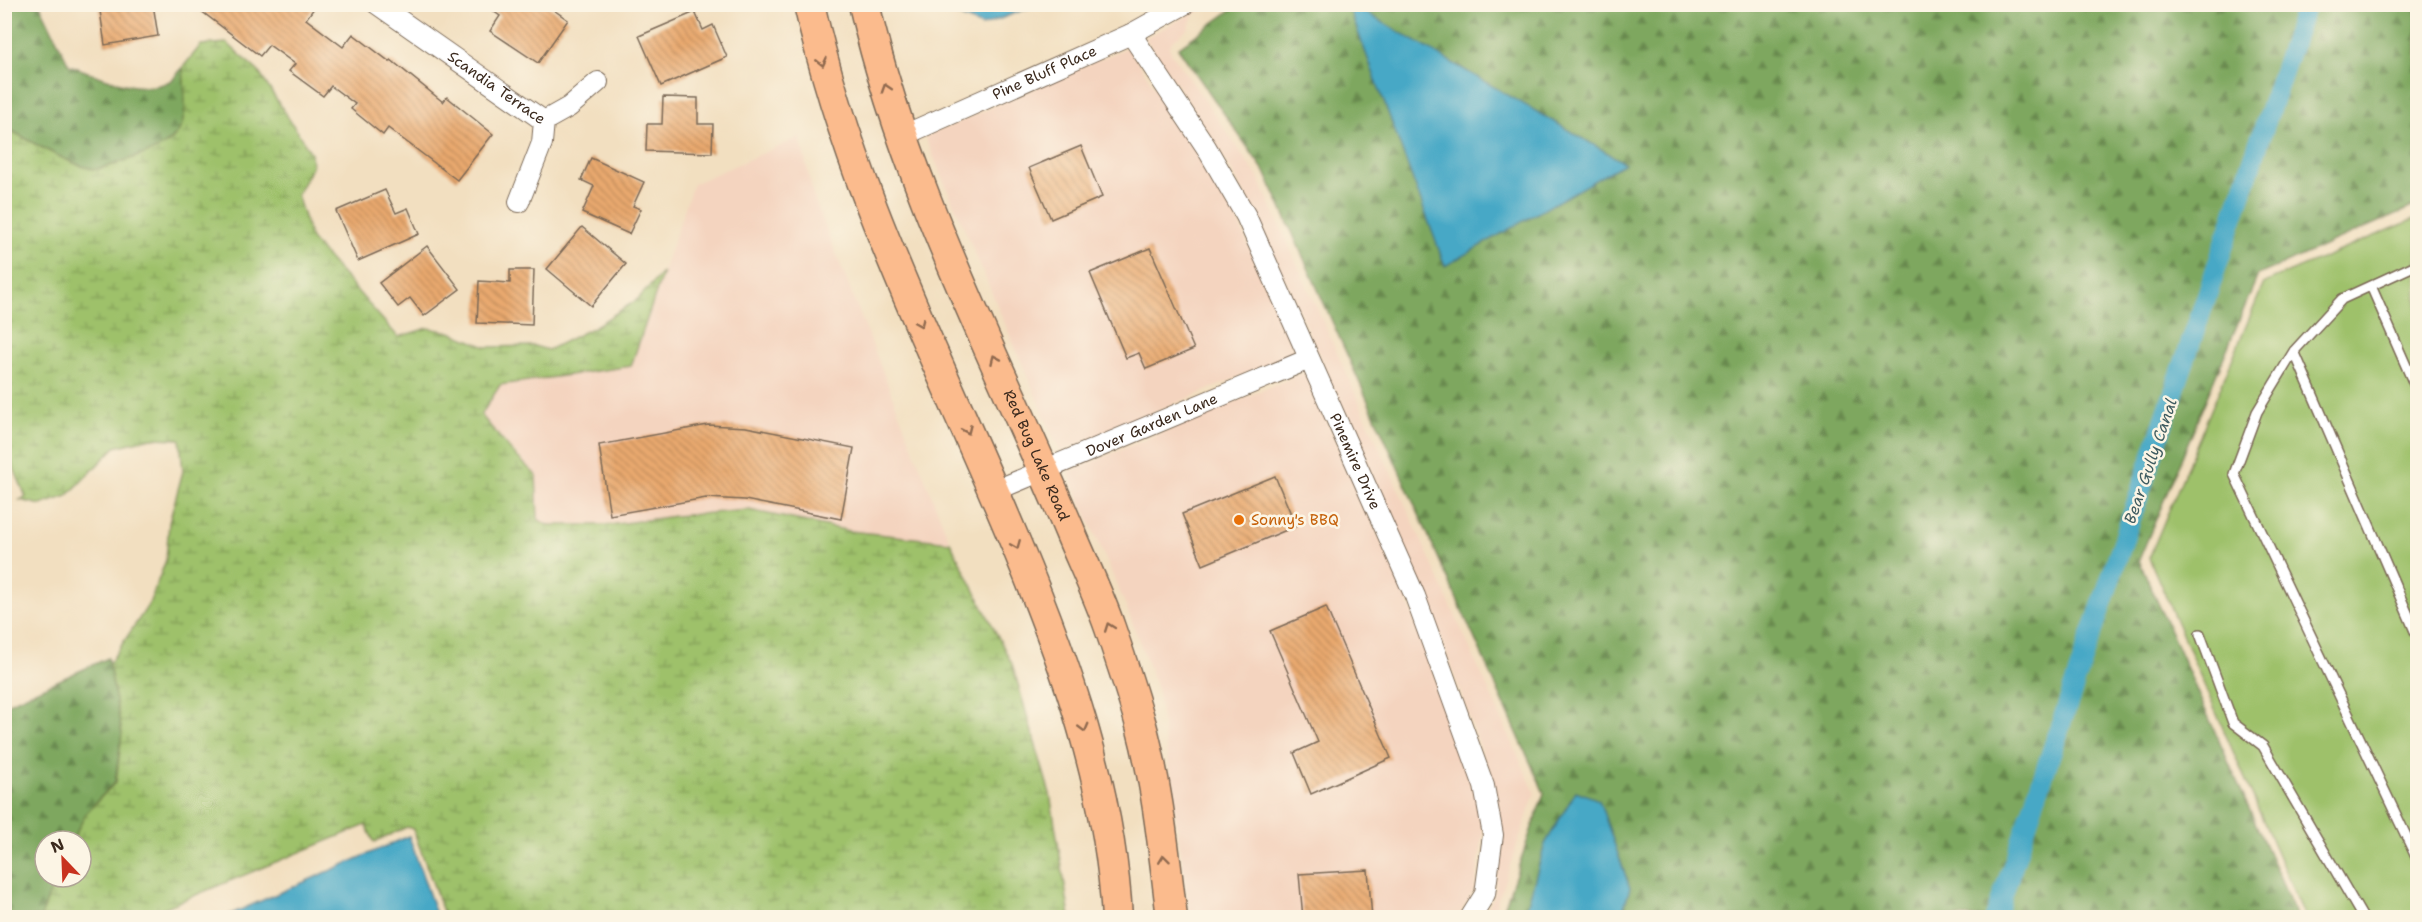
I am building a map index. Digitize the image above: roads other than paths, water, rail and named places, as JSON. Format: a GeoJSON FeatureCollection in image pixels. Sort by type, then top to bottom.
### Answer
{"type":"FeatureCollection","features":[{"type":"Feature","properties":{"kind":"main road"},"geometry":{"type":"LineString","coordinates":[[809,4],[824,71],[852,156],[889,250],[1052,630],[1083,723],[1104,807],[1117,918]]}},
{"type":"Feature","properties":{"kind":"main road","name":"Red Bug Lake Road"},"geometry":{"type":"LineString","coordinates":[[864,4],[876,57],[902,136],[945,245],[1044,470],[1109,627],[1142,727],[1159,817],[1172,918]]}},
{"type":"Feature","properties":{"kind":"street","name":"Scandia Terrace"},"geometry":{"type":"LineString","coordinates":[[377,4],[544,121],[542,143],[519,202]]}},
{"type":"Feature","properties":{"kind":"street","name":"Pine Bluff Place"},"geometry":{"type":"LineString","coordinates":[[902,136],[1131,34],[1185,4]]}},
{"type":"Feature","properties":{"kind":"street","name":"Pinemire Drive"},"geometry":{"type":"LineString","coordinates":[[1131,34],[1206,147],[1246,216],[1415,596],[1484,786],[1493,835],[1485,894],[1470,918]]}},
{"type":"Feature","properties":{"kind":"street"},"geometry":{"type":"LineString","coordinates":[[544,121],[569,108],[598,82]]}},
{"type":"Feature","properties":{"kind":"street","name":"Dover Garden Lane"},"geometry":{"type":"LineString","coordinates":[[994,491],[1309,359]]}},
{"type":"Feature","properties":{"kind":"lane"},"geometry":{"type":"LineString","coordinates":[[2418,264],[2342,299],[2294,351],[2257,412],[2234,474],[2418,861]]}},
{"type":"Feature","properties":{"kind":"lane"},"geometry":{"type":"LineString","coordinates":[[2372,286],[2418,393]]}},
{"type":"Feature","properties":{"kind":"lane"},"geometry":{"type":"LineString","coordinates":[[2294,351],[2418,638]]}},
{"type":"Feature","properties":{"kind":"lane"},"geometry":{"type":"LineString","coordinates":[[2200,634],[2234,723],[2263,746],[2363,918]]}},
{"type":"Feature","properties":{"kind":"water"},"geometry":{"type":"Polygon","coordinates":[[[937,4],[1036,5],[982,26],[937,7],[937,4]]]}},
{"type":"Feature","properties":{"kind":"water"},"geometry":{"type":"Polygon","coordinates":[[[1348,5],[1353,5],[1625,163],[1445,266],[1348,5]]]}},
{"type":"Feature","properties":{"kind":"water"},"geometry":{"type":"Polygon","coordinates":[[[1576,791],[1599,800],[1630,888],[1621,917],[1524,917],[1545,844],[1576,791]]]}},
{"type":"Feature","properties":{"kind":"water"},"geometry":{"type":"Polygon","coordinates":[[[409,836],[437,917],[224,917],[409,836]]]}},
{"type":"Feature","properties":{"kind":"waterway","name":"Bear Gully Canal"},"geometry":{"type":"LineString","coordinates":[[1995,918],[2306,4]]}},
{"type":"Feature","properties":{"kind":"place","name":"Sonny's BBQ"},"geometry":{"type":"Point","coordinates":[1239,520]}}]}
